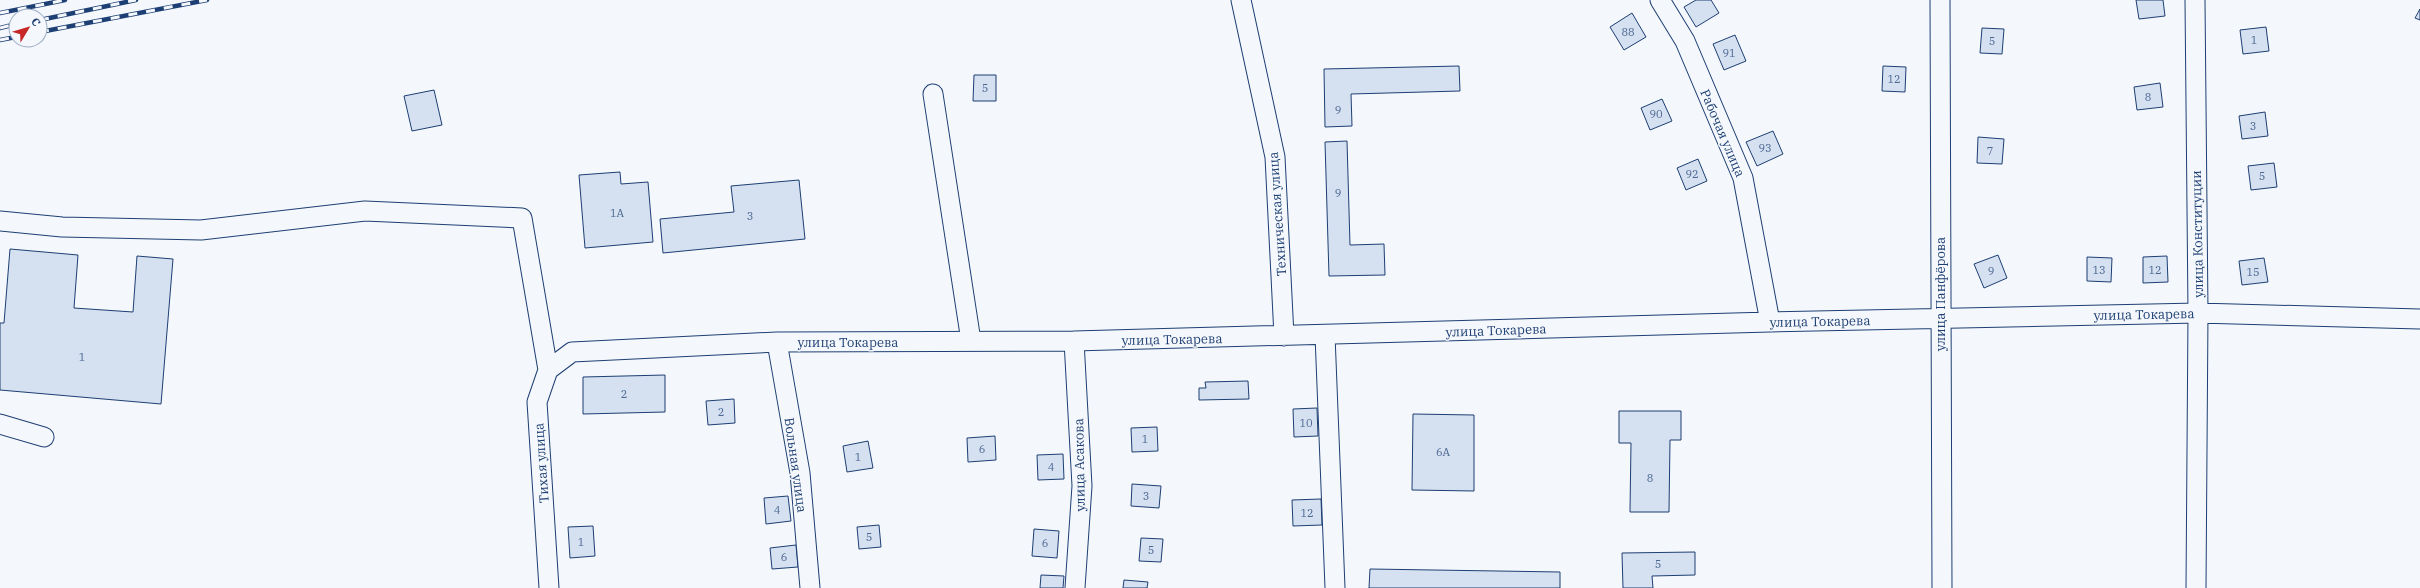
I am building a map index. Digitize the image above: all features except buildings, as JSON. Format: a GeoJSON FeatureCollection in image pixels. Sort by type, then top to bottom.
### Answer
{"type":"FeatureCollection","features":[{"type":"Feature","properties":{"kind":"street","name":"Техническая улица"},"geometry":{"type":"LineString","coordinates":[[1241,0],[1275,157],[1284,336]]}},
{"type":"Feature","properties":{"kind":"street","name":"Рабочая улица"},"geometry":{"type":"LineString","coordinates":[[1660,0],[1685,41],[1743,178],[1770,322]]}},
{"type":"Feature","properties":{"kind":"street","name":"улица Панфёрова"},"geometry":{"type":"LineString","coordinates":[[1940,0],[1942,588]]}},
{"type":"Feature","properties":{"kind":"street","name":"улица Конституции"},"geometry":{"type":"LineString","coordinates":[[2195,0],[2198,313],[2196,588]]}},
{"type":"Feature","properties":{"kind":"street"},"geometry":{"type":"LineString","coordinates":[[933,94],[971,342]]}},
{"type":"Feature","properties":{"kind":"street"},"geometry":{"type":"LineString","coordinates":[[0,221],[62,227],[201,230],[365,211],[522,218],[548,370]]}},
{"type":"Feature","properties":{"kind":"street","name":"улица Токарева"},"geometry":{"type":"LineString","coordinates":[[548,370],[572,352],[777,342],[1074,341],[1770,322],[2198,313],[2418,318]]}},
{"type":"Feature","properties":{"kind":"street"},"geometry":{"type":"LineString","coordinates":[[1325,335],[1335,588]]}},
{"type":"Feature","properties":{"kind":"street","name":"улица Асакова"},"geometry":{"type":"LineString","coordinates":[[1074,341],[1082,486],[1075,588]]}},
{"type":"Feature","properties":{"kind":"street","name":"Вольная улица"},"geometry":{"type":"LineString","coordinates":[[777,342],[800,473],[810,588]]}},
{"type":"Feature","properties":{"kind":"street","name":"Тихая улица"},"geometry":{"type":"LineString","coordinates":[[548,370],[537,402],[549,588]]}},
{"type":"Feature","properties":{"kind":"street"},"geometry":{"type":"LineString","coordinates":[[0,424],[44,437]]}},
{"type":"Feature","properties":{"kind":"railway"},"geometry":{"type":"LineString","coordinates":[[0,13],[65,0]]}},
{"type":"Feature","properties":{"kind":"railway"},"geometry":{"type":"LineString","coordinates":[[48,18],[136,0]]}},
{"type":"Feature","properties":{"kind":"railway"},"geometry":{"type":"LineString","coordinates":[[48,30],[207,0]]}},
{"type":"Feature","properties":{"kind":"railway"},"geometry":{"type":"LineString","coordinates":[[0,28],[8,26]]}},
{"type":"Feature","properties":{"kind":"railway"},"geometry":{"type":"LineString","coordinates":[[0,40],[8,38]]}}]}
